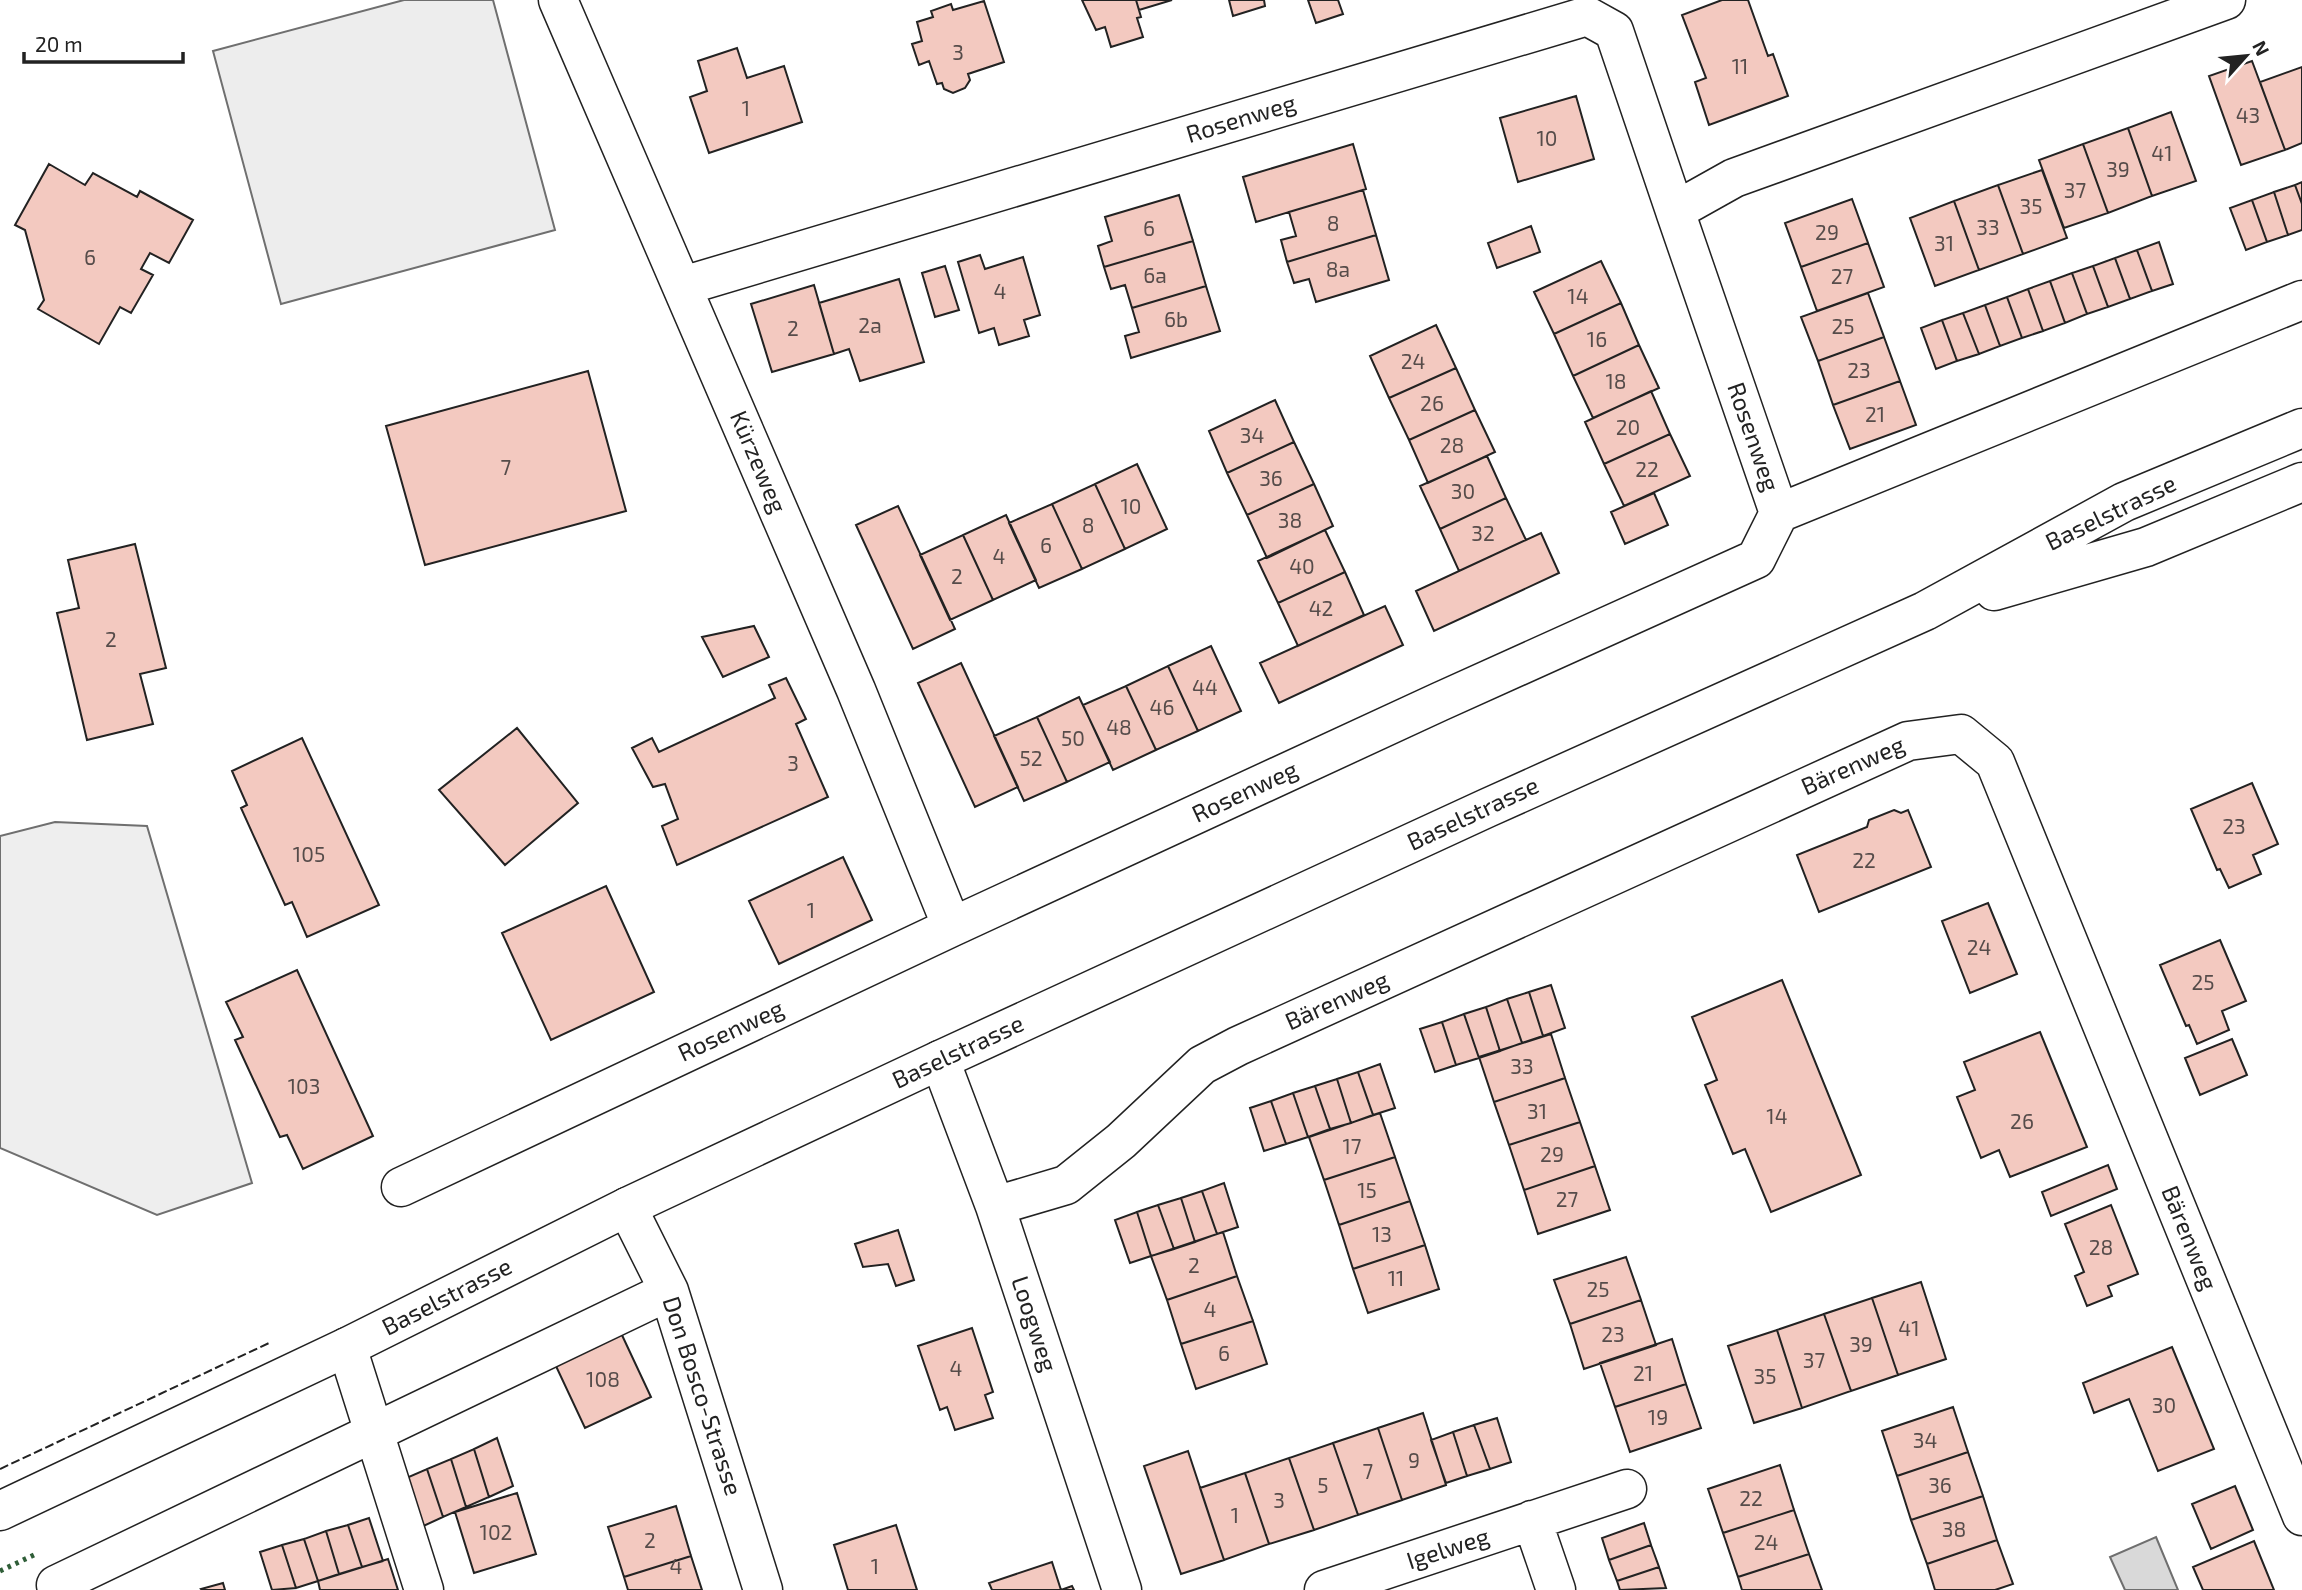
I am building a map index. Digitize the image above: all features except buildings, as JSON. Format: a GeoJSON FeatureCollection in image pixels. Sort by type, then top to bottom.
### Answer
{"type":"FeatureCollection","features":[{"type":"Feature","properties":{"kind":"street","name":"Kürzeweg"},"geometry":{"type":"LineString","coordinates":[[558,0],[856,690],[952,927]]}},
{"type":"Feature","properties":{"kind":"street"},"geometry":{"type":"LineString","coordinates":[[1675,211],[1734,178],[2226,0]]}},
{"type":"Feature","properties":{"kind":"street","name":"Rosenweg"},"geometry":{"type":"LineString","coordinates":[[401,1187],[952,927],[1756,559],[1779,513],[1614,31],[1587,16],[683,286]]}},
{"type":"Feature","properties":{"kind":"street"},"geometry":{"type":"LineString","coordinates":[[1779,513],[2302,300]]}},
{"type":"Feature","properties":{"kind":"street","name":"Baselstrasse"},"geometry":{"type":"LineString","coordinates":[[0,1511],[347,1347],[627,1207],[940,1060],[1474,814],[1925,611],[2123,502],[2302,428]]}},
{"type":"Feature","properties":{"kind":"street","name":"Baselstrasse"},"geometry":{"type":"LineString","coordinates":[[1925,611],[2146,547],[2302,482]]}},
{"type":"Feature","properties":{"kind":"street","name":"Bärenweg"},"geometry":{"type":"LineString","coordinates":[[995,1206],[1066,1185],[1121,1142],[1202,1065],[1238,1046],[1908,741],[1961,734],[1995,762],[2302,1516]]}},
{"type":"Feature","properties":{"kind":"street","name":"Loogweg"},"geometry":{"type":"LineString","coordinates":[[940,1060],[995,1206],[1122,1590]]}},
{"type":"Feature","properties":{"kind":"street","name":"Don Bosco-Strasse"},"geometry":{"type":"LineString","coordinates":[[627,1207],[669,1291],[764,1590]]}},
{"type":"Feature","properties":{"kind":"street"},"geometry":{"type":"LineString","coordinates":[[56,1586],[669,1291]]}},
{"type":"Feature","properties":{"kind":"street"},"geometry":{"type":"LineString","coordinates":[[347,1347],[424,1590]]}},
{"type":"Feature","properties":{"kind":"street","name":"Igelweg"},"geometry":{"type":"LineString","coordinates":[[1324,1590],[1627,1489]]}},
{"type":"Feature","properties":{"kind":"street"},"geometry":{"type":"LineString","coordinates":[[1532,1520],[1556,1590]]}},
{"type":"Feature","properties":{"kind":"shaded area"},"geometry":{"type":"Polygon","coordinates":[[[404,0],[493,0],[555,230],[281,304],[213,51],[404,0]]]}},
{"type":"Feature","properties":{"kind":"shaded area"},"geometry":{"type":"Polygon","coordinates":[[[55,822],[147,826],[252,1183],[157,1215],[0,1148],[0,836],[55,822]]]}},
{"type":"Feature","properties":{"kind":"shaded area"},"geometry":{"type":"Polygon","coordinates":[[[2156,1537],[2178,1590],[2125,1590],[2110,1557],[2156,1537]]]}},
{"type":"Feature","properties":{"kind":"hedge"},"geometry":{"type":"LineString","coordinates":[[0,1571],[36,1554]]}},
{"type":"Feature","properties":{"kind":"fence"},"geometry":{"type":"LineString","coordinates":[[0,1469],[269,1343]]}}]}
